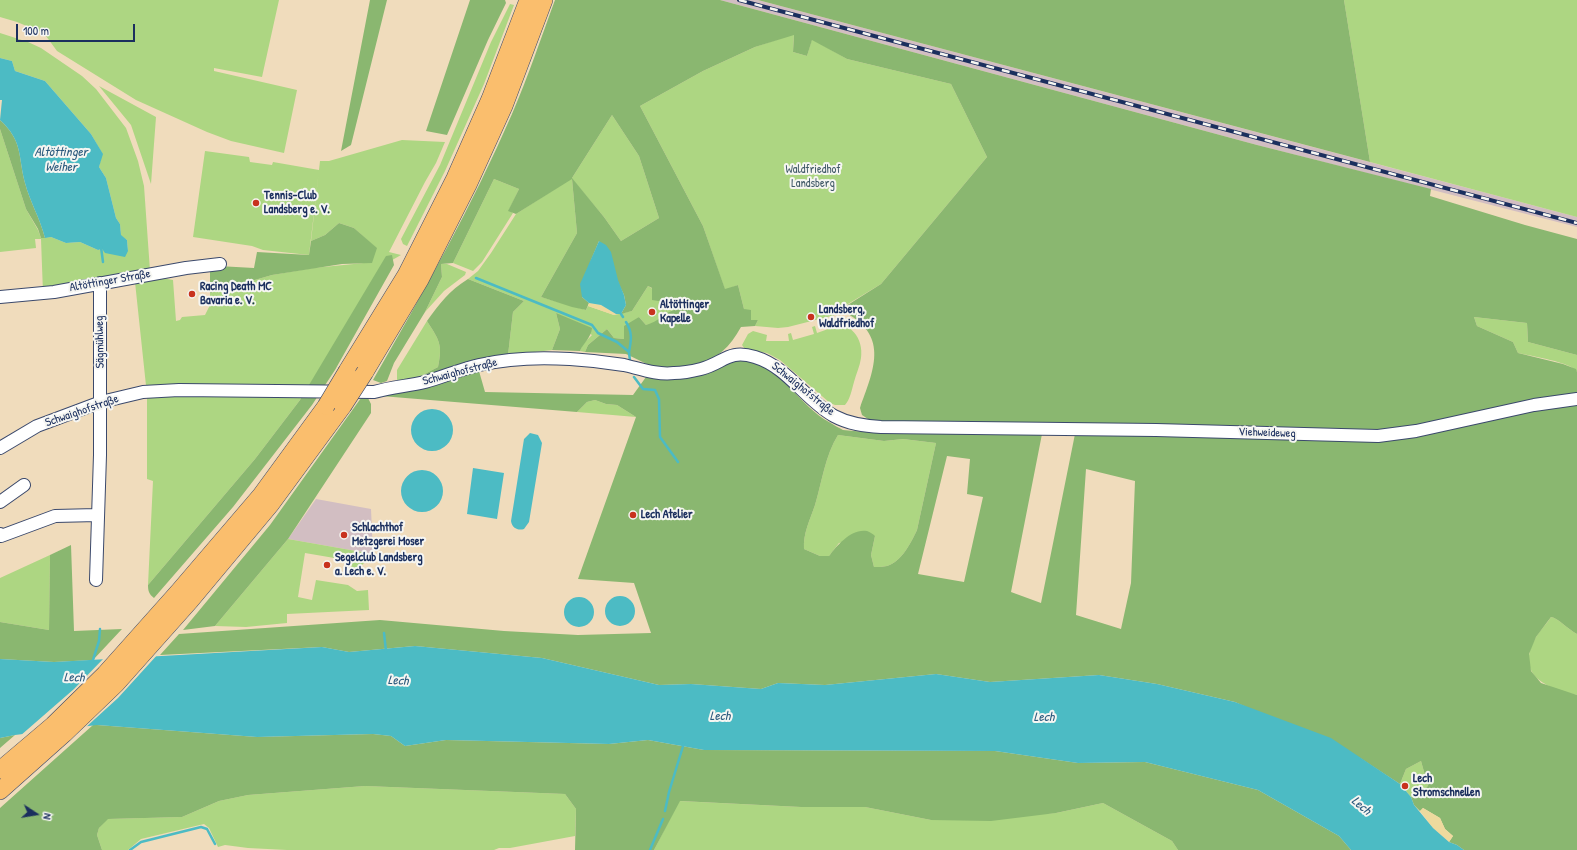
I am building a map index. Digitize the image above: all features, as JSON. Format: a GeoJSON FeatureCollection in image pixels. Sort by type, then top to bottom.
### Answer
{"type":"FeatureCollection","features":[{"type":"Feature","properties":{"kind":"highway"},"geometry":{"type":"LineString","coordinates":[[0,791],[64,734],[116,684],[185,596],[326,406],[406,275],[455,178],[490,99],[528,0]]}},
{"type":"Feature","properties":{"kind":"highway"},"geometry":{"type":"LineString","coordinates":[[0,770],[53,725],[185,596],[271,504],[343,406],[420,280],[468,185],[504,106],[544,0]]}},
{"type":"Feature","properties":{"kind":"street","name":"Altöttinger Straße"},"geometry":{"type":"LineString","coordinates":[[0,297],[54,292],[186,268],[220,264]]}},
{"type":"Feature","properties":{"kind":"street","name":"Sägmühlweg"},"geometry":{"type":"LineString","coordinates":[[96,580],[101,402],[100,283]]}},
{"type":"Feature","properties":{"kind":"street","name":"Schwaighofstraße"},"geometry":{"type":"LineString","coordinates":[[0,448],[38,426],[101,402],[143,392],[179,390],[374,392],[423,382],[478,365],[530,358],[579,360],[624,365],[653,373],[674,374],[702,369],[729,356],[739,354],[753,356],[769,362],[796,383],[822,407],[834,416],[848,422],[863,426],[881,427],[954,427]]}},
{"type":"Feature","properties":{"kind":"street","name":"Viehweideweg"},"geometry":{"type":"LineString","coordinates":[[954,427],[1156,430],[1378,436],[1416,431],[1534,405],[1577,399]]}},
{"type":"Feature","properties":{"kind":"street"},"geometry":{"type":"LineString","coordinates":[[0,502],[24,485]]}},
{"type":"Feature","properties":{"kind":"street"},"geometry":{"type":"LineString","coordinates":[[0,534],[1,536],[55,516],[97,515]]}},
{"type":"Feature","properties":{"kind":"shaded area"},"geometry":{"type":"Polygon","coordinates":[[[720,0],[758,0],[1577,217],[1577,227],[1257,145],[720,0]]]}},
{"type":"Feature","properties":{"kind":"shaded area"},"geometry":{"type":"Polygon","coordinates":[[[316,499],[371,509],[373,554],[288,539],[316,499]]]}},
{"type":"Feature","properties":{"kind":"green space"},"geometry":{"type":"Polygon","coordinates":[[[0,0],[279,0],[262,77],[214,68],[214,71],[297,90],[284,153],[231,141],[207,132],[136,100],[57,51],[46,34],[17,22],[0,17],[0,0]]]}},
{"type":"Feature","properties":{"kind":"green space"},"geometry":{"type":"Polygon","coordinates":[[[370,0],[387,0],[351,145],[341,151],[370,0]]]}},
{"type":"Feature","properties":{"kind":"green space"},"geometry":{"type":"Polygon","coordinates":[[[470,0],[505,0],[506,3],[488,40],[447,135],[426,131],[470,0]]]}},
{"type":"Feature","properties":{"kind":"green space"},"geometry":{"type":"Polygon","coordinates":[[[555,0],[720,0],[1257,145],[1431,189],[1430,196],[1577,239],[1577,355],[1528,342],[1527,323],[1474,317],[1477,326],[1513,342],[1518,353],[1563,364],[1576,369],[1577,372],[1577,634],[1551,617],[1536,637],[1529,654],[1531,671],[1541,683],[1577,695],[1577,850],[1464,850],[1449,842],[1453,836],[1445,829],[1440,818],[1423,808],[1420,811],[1414,805],[1411,797],[1428,786],[1421,761],[1406,769],[1400,784],[1360,758],[1235,702],[1157,684],[1099,675],[990,682],[936,674],[825,685],[778,683],[761,689],[691,684],[659,685],[542,658],[415,646],[349,652],[322,647],[160,655],[179,634],[380,620],[504,631],[578,635],[651,633],[634,583],[578,579],[636,417],[617,405],[606,404],[595,400],[587,402],[577,412],[381,396],[479,371],[485,392],[633,395],[646,377],[730,361],[747,361],[763,366],[773,373],[819,415],[829,422],[843,430],[865,432],[868,419],[862,415],[860,408],[873,368],[873,344],[869,333],[860,322],[846,313],[846,306],[881,284],[987,157],[951,84],[847,59],[812,40],[807,56],[793,52],[794,35],[755,47],[703,71],[640,106],[703,226],[725,289],[738,285],[744,309],[751,310],[751,320],[758,320],[755,326],[741,327],[723,351],[713,358],[691,365],[678,367],[649,368],[649,365],[626,354],[585,352],[588,345],[607,329],[614,338],[624,339],[624,326],[639,317],[646,325],[650,324],[669,312],[677,309],[677,304],[652,300],[652,288],[648,286],[632,311],[621,314],[626,305],[624,295],[599,241],[591,260],[582,297],[589,303],[586,310],[541,297],[577,233],[572,179],[516,214],[508,211],[519,189],[494,179],[453,263],[441,264],[442,277],[425,312],[394,363],[387,381],[381,383],[373,380],[464,216],[497,148],[529,72],[555,0]],[[612,115],[572,178],[604,217],[621,241],[659,218],[639,156],[612,115]],[[1042,434],[1011,592],[1041,603],[1075,434],[1042,434]],[[838,435],[827,460],[815,505],[809,521],[804,549],[820,556],[829,556],[845,538],[856,532],[867,531],[875,536],[871,555],[874,567],[892,564],[897,561],[905,551],[917,530],[936,443],[903,439],[884,441],[838,435]],[[947,456],[918,574],[964,582],[983,497],[967,494],[970,459],[947,456]],[[1086,469],[1076,615],[1121,629],[1131,583],[1135,481],[1086,469]]]}},
{"type":"Feature","properties":{"kind":"green space"},"geometry":{"type":"Polygon","coordinates":[[[758,0],[1344,0],[1370,162],[758,0]]]}},
{"type":"Feature","properties":{"kind":"green space"},"geometry":{"type":"Polygon","coordinates":[[[1344,0],[1577,0],[1577,217],[1370,162],[1344,0]]]}},
{"type":"Feature","properties":{"kind":"green space"},"geometry":{"type":"Polygon","coordinates":[[[510,4],[514,5],[484,84],[445,171],[407,246],[403,244],[401,239],[440,165],[491,42],[510,4]]]}},
{"type":"Feature","properties":{"kind":"green space"},"geometry":{"type":"Polygon","coordinates":[[[0,33],[41,48],[82,76],[96,89],[126,128],[138,161],[144,186],[150,271],[43,293],[41,239],[35,239],[36,248],[0,252],[0,129],[26,209],[41,238],[51,237],[66,243],[80,242],[104,251],[128,251],[127,240],[121,236],[120,224],[116,218],[106,178],[99,167],[102,153],[91,134],[45,81],[15,71],[12,61],[0,58],[0,33]]]}},
{"type":"Feature","properties":{"kind":"green space","name":"Waldfriedhof Landsberg"},"geometry":{"type":"Polygon","coordinates":[[[794,34],[793,52],[807,56],[812,39],[847,59],[951,84],[987,157],[881,284],[843,307],[843,313],[788,327],[778,328],[755,326],[758,320],[751,320],[744,309],[738,285],[725,290],[703,226],[640,106],[703,71],[755,47],[794,34]]]}},
{"type":"Feature","properties":{"kind":"green space"},"geometry":{"type":"Polygon","coordinates":[[[99,86],[156,117],[151,184],[131,125],[99,86]]]}},
{"type":"Feature","properties":{"kind":"green space"},"geometry":{"type":"Polygon","coordinates":[[[612,115],[639,156],[659,218],[621,241],[604,217],[572,179],[577,233],[541,297],[586,310],[588,306],[614,315],[632,311],[648,286],[677,304],[677,309],[661,317],[654,324],[646,325],[639,317],[624,339],[614,338],[607,329],[588,345],[585,352],[580,351],[583,344],[592,335],[556,313],[560,329],[552,350],[508,355],[513,312],[524,301],[468,279],[478,271],[516,214],[572,178],[612,115]]]}},
{"type":"Feature","properties":{"kind":"green space"},"geometry":{"type":"Polygon","coordinates":[[[0,120],[13,135],[16,142],[27,190],[45,238],[41,238],[38,229],[26,209],[0,129],[0,120]]]}},
{"type":"Feature","properties":{"kind":"green space"},"geometry":{"type":"Polygon","coordinates":[[[402,140],[445,142],[436,163],[389,252],[401,255],[387,263],[300,400],[255,459],[148,585],[153,481],[147,479],[147,395],[135,282],[162,278],[173,280],[176,321],[180,320],[182,317],[205,315],[210,305],[210,293],[272,275],[313,268],[364,263],[376,248],[354,228],[339,223],[325,235],[311,241],[320,161],[329,161],[402,140]]]}},
{"type":"Feature","properties":{"kind":"green space","name":"Tennis-Club Landsberg e. V."},"geometry":{"type":"Polygon","coordinates":[[[205,151],[249,157],[250,162],[272,165],[273,162],[319,170],[309,255],[263,250],[252,246],[193,237],[205,151]]]}},
{"type":"Feature","properties":{"kind":"green space"},"geometry":{"type":"Polygon","coordinates":[[[494,179],[519,189],[509,210],[513,213],[482,262],[473,271],[453,263],[494,179]]]}},
{"type":"Feature","properties":{"kind":"green space"},"geometry":{"type":"Polygon","coordinates":[[[339,223],[354,228],[377,248],[372,263],[342,264],[272,275],[210,293],[210,270],[218,266],[254,268],[257,252],[309,255],[311,241],[325,235],[339,223]]]}},
{"type":"Feature","properties":{"kind":"green space"},"geometry":{"type":"Polygon","coordinates":[[[392,255],[394,265],[335,370],[312,405],[233,507],[154,598],[149,592],[148,585],[255,459],[300,400],[386,256],[392,255]]]}},
{"type":"Feature","properties":{"kind":"green space"},"geometry":{"type":"Polygon","coordinates":[[[441,264],[447,264],[466,272],[465,275],[444,291],[425,312],[442,277],[441,264]]]}},
{"type":"Feature","properties":{"kind":"green space"},"geometry":{"type":"Polygon","coordinates":[[[468,279],[524,301],[513,312],[508,355],[422,378],[421,376],[438,367],[440,353],[439,342],[427,321],[445,298],[455,288],[468,279]]]}},
{"type":"Feature","properties":{"kind":"green space"},"geometry":{"type":"Polygon","coordinates":[[[556,313],[592,328],[590,335],[580,351],[552,350],[560,329],[556,313]]]}},
{"type":"Feature","properties":{"kind":"green space"},"geometry":{"type":"Polygon","coordinates":[[[1474,317],[1527,323],[1528,342],[1577,355],[1577,372],[1574,368],[1559,362],[1518,353],[1513,342],[1477,326],[1474,317]]]}},
{"type":"Feature","properties":{"kind":"green space"},"geometry":{"type":"Polygon","coordinates":[[[427,321],[439,342],[440,353],[438,367],[421,376],[422,378],[397,381],[397,370],[427,321]]]}},
{"type":"Feature","properties":{"kind":"green space"},"geometry":{"type":"Polygon","coordinates":[[[830,322],[844,325],[849,328],[854,332],[860,344],[860,364],[850,397],[845,405],[835,405],[830,403],[780,360],[767,353],[745,349],[742,345],[748,334],[753,331],[767,335],[766,341],[789,341],[788,334],[791,333],[793,340],[814,334],[812,327],[815,326],[817,333],[831,328],[830,322]]]}},
{"type":"Feature","properties":{"kind":"green space"},"geometry":{"type":"Polygon","coordinates":[[[361,398],[368,398],[371,404],[371,413],[288,539],[215,626],[183,630],[270,525],[361,398]]]}},
{"type":"Feature","properties":{"kind":"green space"},"geometry":{"type":"Polygon","coordinates":[[[595,400],[606,404],[617,405],[636,417],[577,412],[587,402],[595,400]]]}},
{"type":"Feature","properties":{"kind":"green space"},"geometry":{"type":"Polygon","coordinates":[[[838,435],[884,441],[903,439],[936,443],[917,530],[909,546],[897,561],[887,566],[874,567],[871,555],[875,536],[839,543],[829,556],[820,556],[804,549],[806,532],[827,460],[838,435]]]}},
{"type":"Feature","properties":{"kind":"green space"},"geometry":{"type":"Polygon","coordinates":[[[288,539],[373,554],[357,570],[351,569],[352,561],[305,553],[298,597],[312,600],[316,580],[348,585],[357,591],[368,590],[369,610],[287,614],[287,623],[246,627],[215,626],[288,539]]]}},
{"type":"Feature","properties":{"kind":"green space"},"geometry":{"type":"Polygon","coordinates":[[[71,545],[74,631],[122,629],[93,660],[54,662],[0,659],[0,622],[49,630],[50,555],[71,545]]]}},
{"type":"Feature","properties":{"kind":"green space"},"geometry":{"type":"Polygon","coordinates":[[[50,555],[49,630],[0,622],[0,578],[50,555]]]}},
{"type":"Feature","properties":{"kind":"green space"},"geometry":{"type":"Polygon","coordinates":[[[1551,617],[1577,634],[1577,695],[1545,684],[1537,678],[1531,670],[1529,661],[1530,650],[1536,637],[1551,617]]]}},
{"type":"Feature","properties":{"kind":"green space"},"geometry":{"type":"Polygon","coordinates":[[[93,725],[257,737],[373,734],[391,736],[405,746],[446,740],[609,744],[648,740],[704,750],[995,751],[1078,763],[1145,762],[1258,790],[1339,836],[1351,850],[1178,850],[1172,841],[1103,803],[1056,813],[991,821],[931,820],[865,807],[801,807],[680,801],[654,850],[575,850],[576,809],[565,794],[365,786],[248,795],[219,801],[182,817],[108,819],[99,828],[97,835],[102,850],[0,850],[0,808],[93,725]]]}},
{"type":"Feature","properties":{"kind":"green space"},"geometry":{"type":"Polygon","coordinates":[[[15,735],[0,748],[0,738],[15,735]]]}},
{"type":"Feature","properties":{"kind":"green space"},"geometry":{"type":"Polygon","coordinates":[[[1421,761],[1428,786],[1411,797],[1400,784],[1406,769],[1421,761]]]}},
{"type":"Feature","properties":{"kind":"green space"},"geometry":{"type":"Polygon","coordinates":[[[365,786],[565,794],[576,809],[575,836],[494,850],[287,850],[225,845],[218,847],[209,828],[204,824],[141,839],[128,850],[102,850],[97,835],[99,828],[107,819],[182,817],[219,801],[248,795],[365,786]]]}},
{"type":"Feature","properties":{"kind":"green space"},"geometry":{"type":"Polygon","coordinates":[[[679,801],[801,807],[865,807],[931,820],[1056,813],[1103,803],[1172,841],[1178,850],[654,850],[679,801]]]}},
{"type":"Feature","properties":{"kind":"sand"},"geometry":{"type":"Polygon","coordinates":[[[589,303],[601,305],[616,314],[614,315],[588,306],[589,303]]]}},
{"type":"Feature","properties":{"kind":"sand"},"geometry":{"type":"Polygon","coordinates":[[[1423,808],[1440,818],[1445,829],[1453,836],[1449,842],[1433,828],[1420,811],[1423,808]]]}},
{"type":"Feature","properties":{"kind":"water","name":"Altöttinger Weiher"},"geometry":{"type":"Polygon","coordinates":[[[0,58],[12,61],[15,71],[45,81],[91,134],[103,154],[99,167],[106,178],[116,218],[120,224],[121,235],[127,240],[128,251],[125,257],[105,253],[102,249],[98,250],[80,242],[66,243],[51,237],[45,238],[27,190],[16,142],[13,135],[0,120],[2,100],[0,100],[0,58]]]}},
{"type":"Feature","properties":{"kind":"water"},"geometry":{"type":"Polygon","coordinates":[[[599,241],[606,245],[611,252],[618,280],[624,295],[626,305],[621,314],[616,314],[601,305],[589,303],[582,297],[580,284],[599,241]]]}},
{"type":"Feature","properties":{"kind":"water"},"geometry":{"type":"Polygon","coordinates":[[[428,409],[436,409],[444,412],[450,418],[453,430],[450,442],[444,448],[436,451],[428,451],[420,448],[414,442],[411,434],[411,426],[414,418],[420,412],[428,409]]]}},
{"type":"Feature","properties":{"kind":"water"},"geometry":{"type":"Polygon","coordinates":[[[530,433],[538,435],[542,443],[529,522],[524,529],[520,530],[514,527],[511,521],[524,439],[530,433]]]}},
{"type":"Feature","properties":{"kind":"water"},"geometry":{"type":"Polygon","coordinates":[[[473,468],[504,473],[497,519],[467,514],[473,468]]]}},
{"type":"Feature","properties":{"kind":"water"},"geometry":{"type":"Polygon","coordinates":[[[418,470],[426,470],[434,473],[440,479],[443,491],[440,503],[434,509],[426,512],[418,512],[410,509],[404,503],[401,495],[401,487],[404,479],[410,473],[418,470]]]}},
{"type":"Feature","properties":{"kind":"water"},"geometry":{"type":"Polygon","coordinates":[[[620,596],[631,600],[635,611],[631,622],[620,626],[609,622],[605,611],[609,600],[620,596]]]}},
{"type":"Feature","properties":{"kind":"water"},"geometry":{"type":"Polygon","coordinates":[[[579,597],[590,601],[594,612],[590,623],[579,627],[568,623],[564,612],[568,601],[579,597]]]}},
{"type":"Feature","properties":{"kind":"water","name":"Lech"},"geometry":{"type":"Polygon","coordinates":[[[415,646],[542,658],[659,685],[691,684],[761,689],[778,683],[825,685],[936,674],[990,682],[1099,675],[1157,684],[1235,702],[1331,738],[1400,784],[1411,797],[1414,805],[1433,828],[1449,842],[1464,850],[1351,850],[1339,836],[1258,790],[1145,762],[1078,763],[995,751],[704,750],[648,740],[609,744],[446,740],[405,746],[391,736],[373,734],[257,737],[97,725],[0,738],[0,659],[54,662],[322,647],[349,652],[415,646]]]}},
{"type":"Feature","properties":{"kind":"pier"},"geometry":{"type":"Polygon","coordinates":[[[159,653],[118,698],[85,728],[20,736],[74,689],[105,657],[159,653]]]}},
{"type":"Feature","properties":{"kind":"waterway"},"geometry":{"type":"LineString","coordinates":[[101,247],[103,262]]}},
{"type":"Feature","properties":{"kind":"waterway"},"geometry":{"type":"LineString","coordinates":[[476,278],[592,325],[598,333],[617,342],[629,352],[630,361]]}},
{"type":"Feature","properties":{"kind":"waterway"},"geometry":{"type":"LineString","coordinates":[[626,322],[631,333],[629,352]]}},
{"type":"Feature","properties":{"kind":"waterway"},"geometry":{"type":"LineString","coordinates":[[634,377],[643,389],[655,390],[659,399],[660,437],[678,462]]}},
{"type":"Feature","properties":{"kind":"waterway"},"geometry":{"type":"LineString","coordinates":[[92,663],[99,641],[100,629]]}},
{"type":"Feature","properties":{"kind":"waterway"},"geometry":{"type":"LineString","coordinates":[[384,633],[386,651]]}},
{"type":"Feature","properties":{"kind":"waterway"},"geometry":{"type":"LineString","coordinates":[[665,811],[669,792],[684,743]]}},
{"type":"Feature","properties":{"kind":"waterway"},"geometry":{"type":"LineString","coordinates":[[650,850],[663,819]]}},
{"type":"Feature","properties":{"kind":"waterway"},"geometry":{"type":"LineString","coordinates":[[130,850],[141,842],[201,827],[207,829],[215,844]]}},
{"type":"Feature","properties":{"kind":"railway"},"geometry":{"type":"LineString","coordinates":[[739,0],[1577,223]]}},
{"type":"Feature","properties":{"kind":"place","name":"Tennis-Club Landsberg e. V."},"geometry":{"type":"Point","coordinates":[256,203]}},
{"type":"Feature","properties":{"kind":"place","name":"Racing Death MC Bavaria e. V."},"geometry":{"type":"Point","coordinates":[192,294]}},
{"type":"Feature","properties":{"kind":"place","name":"Altöttinger Kapelle"},"geometry":{"type":"Point","coordinates":[652,312]}},
{"type":"Feature","properties":{"kind":"place","name":"Landsberg, Waldfriedhof"},"geometry":{"type":"Point","coordinates":[811,317]}},
{"type":"Feature","properties":{"kind":"place","name":"Lech Atelier"},"geometry":{"type":"Point","coordinates":[633,515]}},
{"type":"Feature","properties":{"kind":"place","name":"Schlachthof Metzgerei Moser"},"geometry":{"type":"Point","coordinates":[344,535]}},
{"type":"Feature","properties":{"kind":"place","name":"Segelclub Landsberg a. Lech e. V."},"geometry":{"type":"Point","coordinates":[327,565]}},
{"type":"Feature","properties":{"kind":"place","name":"Lech Stromschnellen"},"geometry":{"type":"Point","coordinates":[1405,786]}}]}
